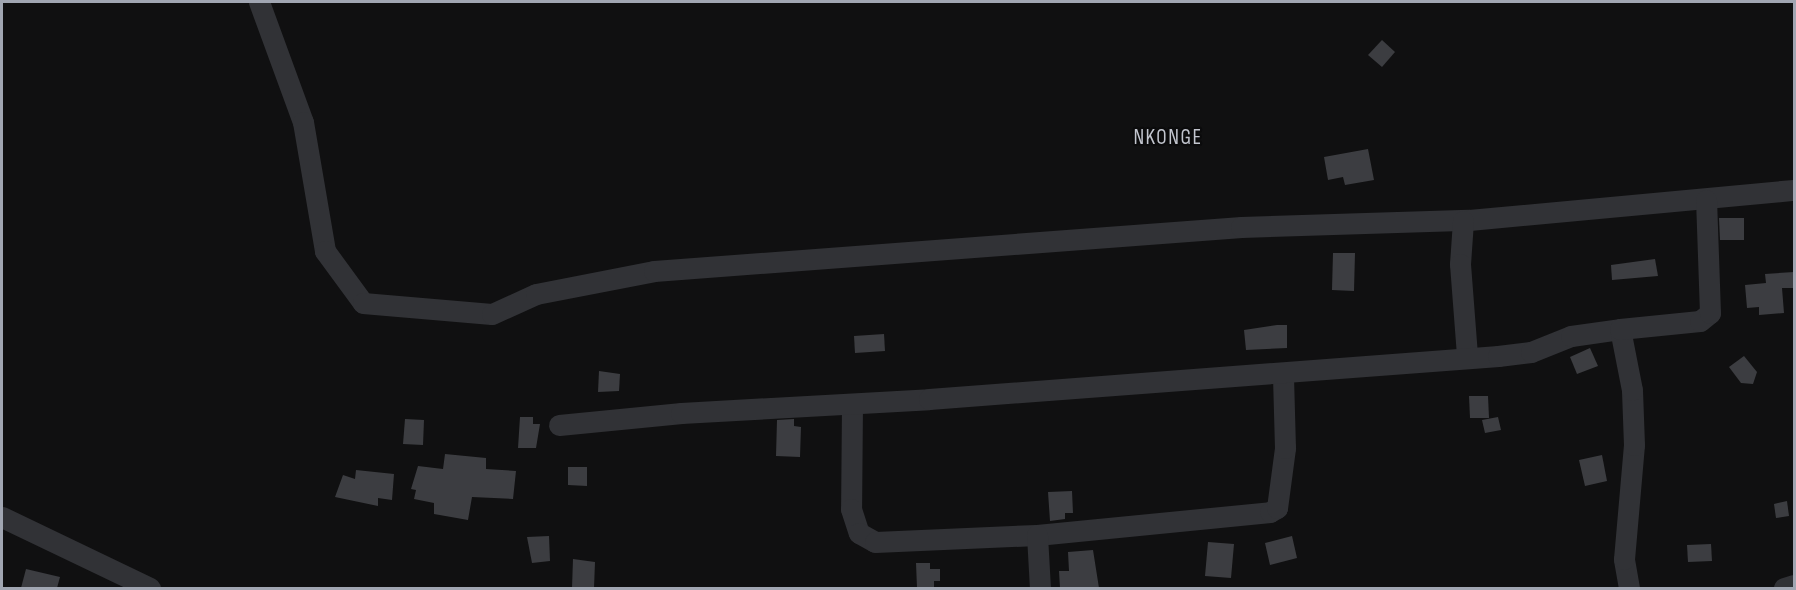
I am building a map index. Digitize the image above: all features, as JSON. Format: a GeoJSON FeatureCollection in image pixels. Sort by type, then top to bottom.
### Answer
{"type":"FeatureCollection","features":[{"type":"Feature","properties":{"kind":"street"},"geometry":{"type":"LineString","coordinates":[[259,2],[303,122],[325,251],[363,303],[492,314],[536,294],[654,271],[1241,227],[1463,220],[1706,200],[1794,190]]}},
{"type":"Feature","properties":{"kind":"street"},"geometry":{"type":"LineString","coordinates":[[559,425],[681,412],[852,404],[1283,375],[1531,351],[1571,336],[1700,321],[1710,313],[1706,200]]}},
{"type":"Feature","properties":{"kind":"street"},"geometry":{"type":"LineString","coordinates":[[1463,220],[1460,264],[1467,356]]}},
{"type":"Feature","properties":{"kind":"street"},"geometry":{"type":"LineString","coordinates":[[1620,329],[1632,390],[1634,445],[1624,559],[1629,588]]}},
{"type":"Feature","properties":{"kind":"street"},"geometry":{"type":"LineString","coordinates":[[852,404],[851,509],[859,533],[875,542],[1037,535],[1270,512],[1277,508],[1285,448],[1283,375]]}},
{"type":"Feature","properties":{"kind":"street"},"geometry":{"type":"LineString","coordinates":[[2,517],[150,588]]}},
{"type":"Feature","properties":{"kind":"street"},"geometry":{"type":"LineString","coordinates":[[1037,535],[1040,588]]}},
{"type":"Feature","properties":{"kind":"street"},"geometry":{"type":"LineString","coordinates":[[1784,588],[1794,585]]}},
{"type":"Feature","properties":{"kind":"building"},"geometry":{"type":"Polygon","coordinates":[[[1382,40],[1395,52],[1382,67],[1368,55],[1382,40]]]}},
{"type":"Feature","properties":{"kind":"building"},"geometry":{"type":"Polygon","coordinates":[[[1368,149],[1374,180],[1345,185],[1343,177],[1328,180],[1324,157],[1368,149]]]}},
{"type":"Feature","properties":{"kind":"building"},"geometry":{"type":"Polygon","coordinates":[[[1719,218],[1744,218],[1744,240],[1720,240],[1719,218]]]}},
{"type":"Feature","properties":{"kind":"building"},"geometry":{"type":"Polygon","coordinates":[[[1333,253],[1355,253],[1354,291],[1332,290],[1333,253]]]}},
{"type":"Feature","properties":{"kind":"building"},"geometry":{"type":"Polygon","coordinates":[[[1655,259],[1658,276],[1612,280],[1611,265],[1655,259]]]}},
{"type":"Feature","properties":{"kind":"building"},"geometry":{"type":"Polygon","coordinates":[[[1794,272],[1794,288],[1782,288],[1784,313],[1759,315],[1759,307],[1747,308],[1745,285],[1766,283],[1765,274],[1794,272]]]}},
{"type":"Feature","properties":{"kind":"building"},"geometry":{"type":"Polygon","coordinates":[[[1287,325],[1287,348],[1246,350],[1244,330],[1287,325]]]}},
{"type":"Feature","properties":{"kind":"building"},"geometry":{"type":"Polygon","coordinates":[[[884,334],[885,351],[855,353],[854,336],[884,334]]]}},
{"type":"Feature","properties":{"kind":"building"},"geometry":{"type":"Polygon","coordinates":[[[1590,348],[1598,366],[1577,374],[1570,357],[1590,348]]]}},
{"type":"Feature","properties":{"kind":"building"},"geometry":{"type":"Polygon","coordinates":[[[1744,356],[1757,372],[1753,384],[1741,383],[1729,367],[1744,356]]]}},
{"type":"Feature","properties":{"kind":"building"},"geometry":{"type":"Polygon","coordinates":[[[599,371],[620,374],[619,391],[598,392],[599,371]]]}},
{"type":"Feature","properties":{"kind":"building"},"geometry":{"type":"Polygon","coordinates":[[[1469,396],[1488,396],[1489,418],[1470,418],[1469,396]]]}},
{"type":"Feature","properties":{"kind":"building"},"geometry":{"type":"Polygon","coordinates":[[[520,417],[533,417],[533,424],[540,424],[536,448],[518,448],[520,417]]]}},
{"type":"Feature","properties":{"kind":"building"},"geometry":{"type":"Polygon","coordinates":[[[1498,417],[1501,430],[1485,433],[1482,420],[1498,417]]]}},
{"type":"Feature","properties":{"kind":"building"},"geometry":{"type":"Polygon","coordinates":[[[405,419],[424,420],[423,445],[403,444],[405,419]]]}},
{"type":"Feature","properties":{"kind":"building"},"geometry":{"type":"Polygon","coordinates":[[[794,419],[794,426],[801,427],[800,457],[776,456],[777,420],[794,419]]]}},
{"type":"Feature","properties":{"kind":"building"},"geometry":{"type":"Polygon","coordinates":[[[445,454],[486,458],[486,469],[516,471],[513,499],[472,497],[468,520],[434,514],[434,503],[414,499],[416,490],[411,489],[418,466],[443,469],[445,454]]]}},
{"type":"Feature","properties":{"kind":"building"},"geometry":{"type":"Polygon","coordinates":[[[1602,455],[1607,481],[1585,486],[1579,460],[1602,455]]]}},
{"type":"Feature","properties":{"kind":"building"},"geometry":{"type":"Polygon","coordinates":[[[568,467],[587,467],[587,486],[568,485],[568,467]]]}},
{"type":"Feature","properties":{"kind":"building"},"geometry":{"type":"Polygon","coordinates":[[[356,470],[394,474],[392,500],[378,498],[378,506],[335,497],[343,475],[355,479],[356,470]]]}},
{"type":"Feature","properties":{"kind":"building"},"geometry":{"type":"Polygon","coordinates":[[[1072,491],[1073,513],[1065,513],[1065,519],[1050,521],[1048,492],[1072,491]]]}},
{"type":"Feature","properties":{"kind":"building"},"geometry":{"type":"Polygon","coordinates":[[[1787,501],[1789,516],[1776,518],[1774,504],[1787,501]]]}},
{"type":"Feature","properties":{"kind":"building"},"geometry":{"type":"Polygon","coordinates":[[[549,536],[550,561],[532,563],[527,537],[549,536]]]}},
{"type":"Feature","properties":{"kind":"building"},"geometry":{"type":"Polygon","coordinates":[[[1292,536],[1297,558],[1270,565],[1265,543],[1292,536]]]}},
{"type":"Feature","properties":{"kind":"building"},"geometry":{"type":"Polygon","coordinates":[[[1208,542],[1234,544],[1231,578],[1205,576],[1208,542]]]}},
{"type":"Feature","properties":{"kind":"building"},"geometry":{"type":"Polygon","coordinates":[[[1711,544],[1712,561],[1688,562],[1687,545],[1711,544]]]}},
{"type":"Feature","properties":{"kind":"building"},"geometry":{"type":"Polygon","coordinates":[[[1093,550],[1099,588],[1060,588],[1059,571],[1069,571],[1068,552],[1093,550]]]}},
{"type":"Feature","properties":{"kind":"building"},"geometry":{"type":"Polygon","coordinates":[[[573,559],[595,562],[594,588],[572,588],[573,559]]]}},
{"type":"Feature","properties":{"kind":"building"},"geometry":{"type":"Polygon","coordinates":[[[916,563],[930,563],[930,569],[940,569],[940,581],[934,581],[934,588],[917,588],[916,563]]]}},
{"type":"Feature","properties":{"kind":"building"},"geometry":{"type":"Polygon","coordinates":[[[26,569],[60,577],[57,588],[21,588],[26,569]]]}},
{"type":"Feature","properties":{"kind":"district","name":"NKONGE"},"geometry":{"type":"Point","coordinates":[1168,138]}}]}
